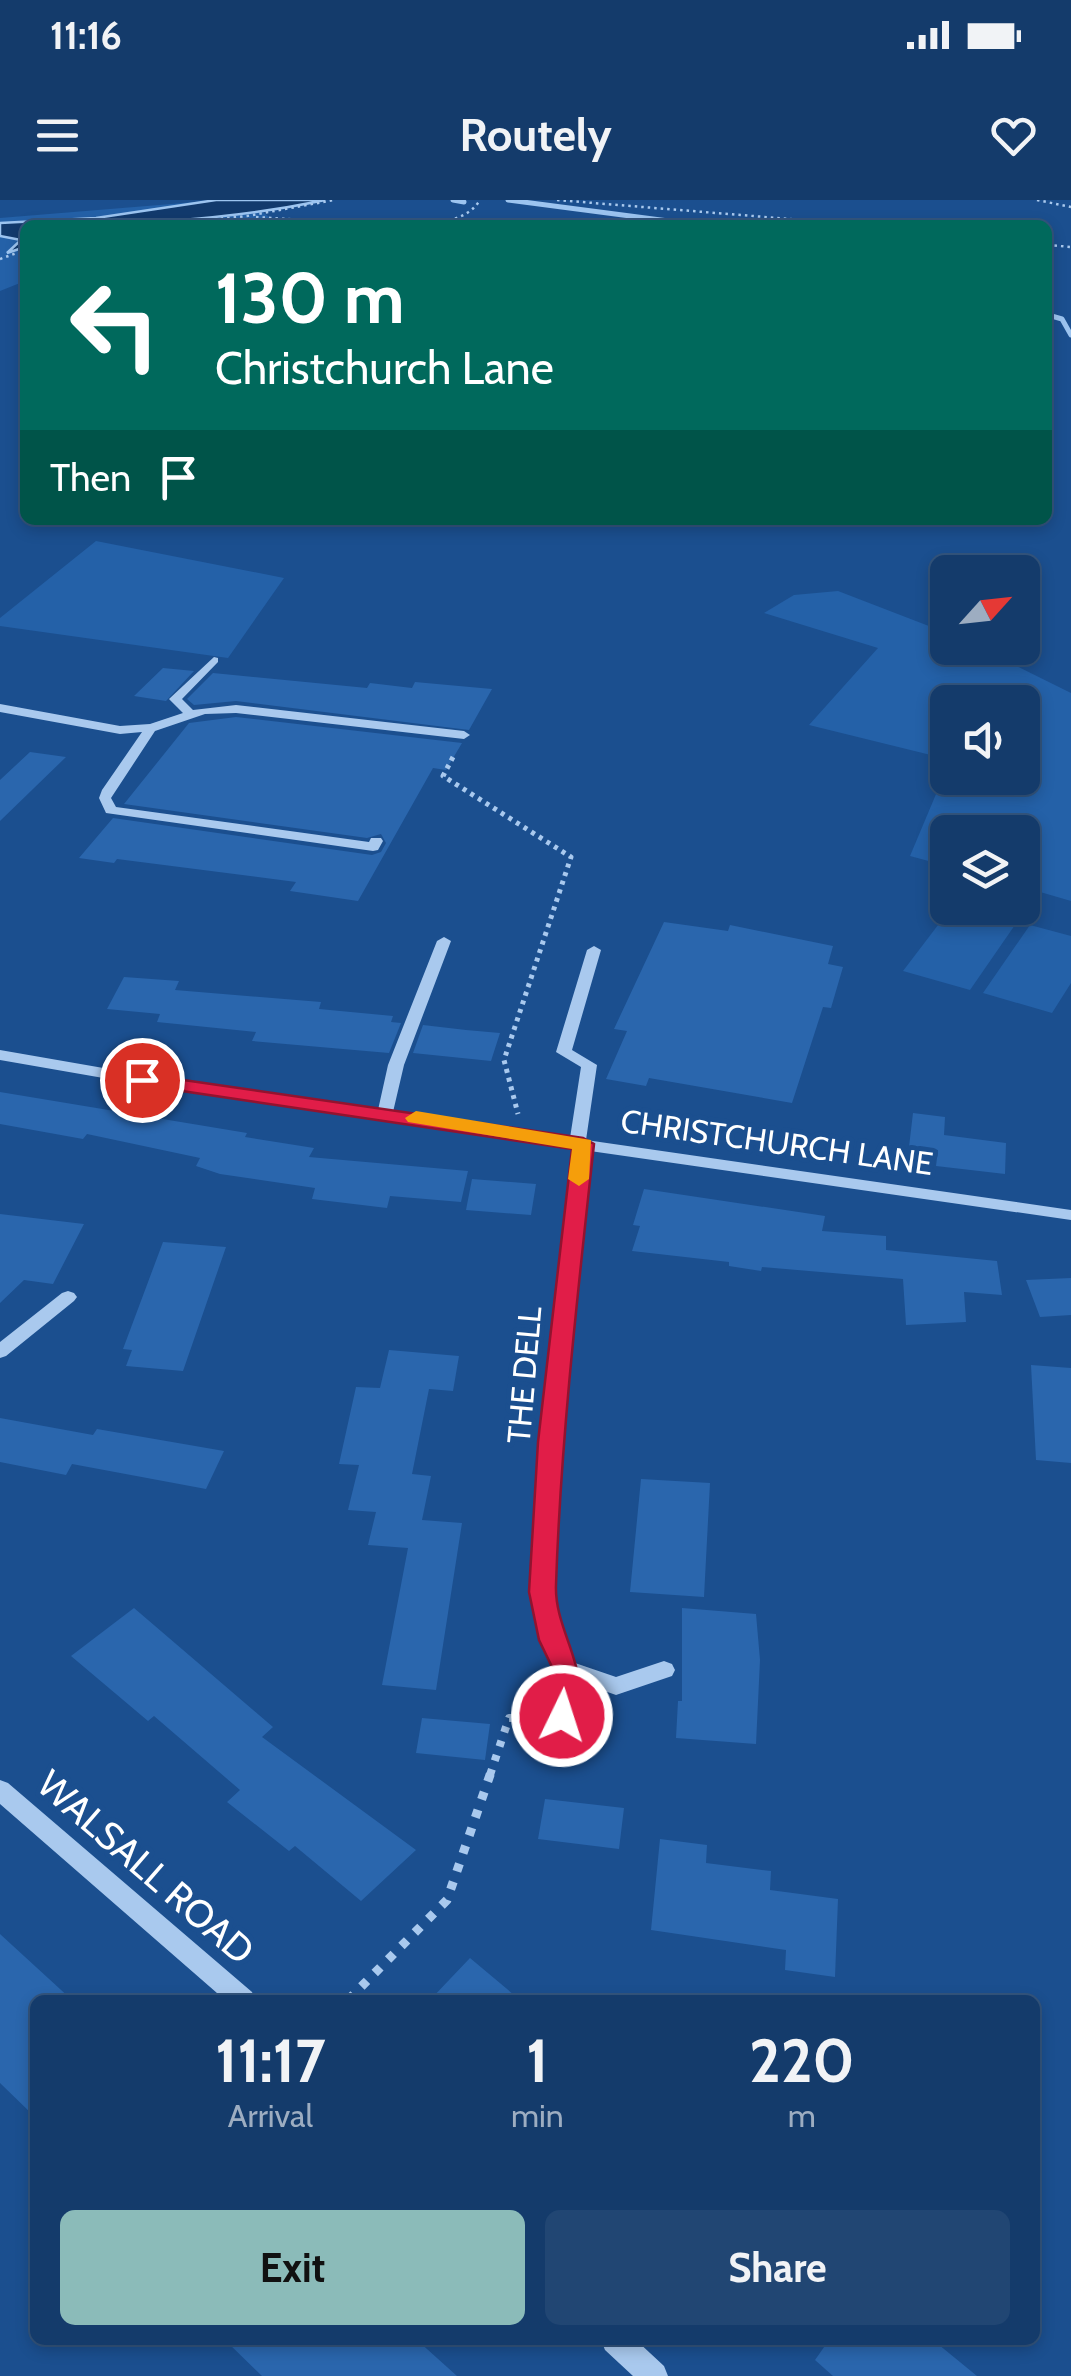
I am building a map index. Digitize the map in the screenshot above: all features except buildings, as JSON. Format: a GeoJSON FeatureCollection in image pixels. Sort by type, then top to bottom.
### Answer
{"type":"FeatureCollection","features":[{"type":"Feature","properties":{"kind":"street"},"geometry":{"type":"LineString","coordinates":[[191,714],[175,699],[214,660]]}},
{"type":"Feature","properties":{"kind":"street"},"geometry":{"type":"LineString","coordinates":[[0,722],[6,709],[120,730],[151,728],[191,714],[236,709],[439,727],[464,735]]}},
{"type":"Feature","properties":{"kind":"street"},"geometry":{"type":"LineString","coordinates":[[151,728],[108,790],[111,810],[374,847]]}},
{"type":"Feature","properties":{"kind":"street"},"geometry":{"type":"LineString","coordinates":[[386,1113],[396,1065],[444,941]]}},
{"type":"Feature","properties":{"kind":"street","name":"THE DELL"},"geometry":{"type":"LineString","coordinates":[[562,1716],[567,1668],[552,1640],[542,1592],[552,1423],[589,1065],[564,1052],[594,950]]}},
{"type":"Feature","properties":{"kind":"street","name":"CHRISTCHURCH LANE"},"geometry":{"type":"LineString","coordinates":[[0,1054],[178,1086],[386,1113],[1071,1216]]}},
{"type":"Feature","properties":{"kind":"street"},"geometry":{"type":"LineString","coordinates":[[0,1352],[68,1298]]}},
{"type":"Feature","properties":{"kind":"street"},"geometry":{"type":"LineString","coordinates":[[567,1668],[616,1686],[664,1670]]}},
{"type":"Feature","properties":{"kind":"street","name":"WALSALL ROAD"},"geometry":{"type":"LineString","coordinates":[[0,1790],[238,1995]]}},
{"type":"Feature","properties":{"kind":"street"},"geometry":{"type":"LineString","coordinates":[[620,2345],[654,2376]]}},
{"type":"Feature","properties":{"kind":"path"},"geometry":{"type":"LineString","coordinates":[[207,220],[334,200]]}},
{"type":"Feature","properties":{"kind":"path"},"geometry":{"type":"LineString","coordinates":[[452,220],[474,210],[480,200]]}},
{"type":"Feature","properties":{"kind":"path"},"geometry":{"type":"LineString","coordinates":[[558,200],[802,220]]}},
{"type":"Feature","properties":{"kind":"path"},"geometry":{"type":"LineString","coordinates":[[1037,200],[1071,207]]}},
{"type":"Feature","properties":{"kind":"path"},"geometry":{"type":"LineString","coordinates":[[1049,202],[1071,201]]}},
{"type":"Feature","properties":{"kind":"path"},"geometry":{"type":"LineString","coordinates":[[247,216],[306,220]]}},
{"type":"Feature","properties":{"kind":"path"},"geometry":{"type":"LineString","coordinates":[[464,735],[443,776],[572,857],[504,1060],[518,1115],[533,1136]]}},
{"type":"Feature","properties":{"kind":"path"},"geometry":{"type":"LineString","coordinates":[[353,1995],[448,1900],[509,1718],[562,1716]]}},
{"type":"Feature","properties":{"kind":"shaded area"},"geometry":{"type":"Polygon","coordinates":[[[216,200],[325,200],[251,213],[176,220],[58,220],[216,200]]]}},
{"type":"Feature","properties":{"kind":"shaded area"},"geometry":{"type":"Polygon","coordinates":[[[247,200],[273,220],[20,220],[20,283],[0,291],[0,218],[247,200]]]}},
{"type":"Feature","properties":{"kind":"shaded area"},"geometry":{"type":"Polygon","coordinates":[[[20,222],[20,240],[0,236],[0,223],[20,222]]]}},
{"type":"Feature","properties":{"kind":"shaded area"},"geometry":{"type":"Polygon","coordinates":[[[96,541],[284,578],[228,658],[0,626],[0,618],[96,541]]]}},
{"type":"Feature","properties":{"kind":"shaded area"},"geometry":{"type":"Polygon","coordinates":[[[838,591],[930,626],[930,665],[1014,665],[1071,693],[1071,901],[1040,892],[1040,815],[930,815],[930,861],[910,856],[936,795],[1040,795],[1040,685],[930,685],[930,755],[809,725],[878,648],[764,613],[794,595],[838,591]]]}},
{"type":"Feature","properties":{"kind":"shaded area"},"geometry":{"type":"Polygon","coordinates":[[[938,925],[1015,925],[970,990],[903,971],[938,925]]]}},
{"type":"Feature","properties":{"kind":"shaded area"},"geometry":{"type":"Polygon","coordinates":[[[1030,925],[1071,936],[1071,983],[1052,1013],[983,993],[1030,925]]]}},
{"type":"Feature","properties":{"kind":"waterway"},"geometry":{"type":"LineString","coordinates":[[453,200],[464,202]]}},
{"type":"Feature","properties":{"kind":"waterway"},"geometry":{"type":"LineString","coordinates":[[508,200],[661,220]]}},
{"type":"Feature","properties":{"kind":"waterway"},"geometry":{"type":"LineString","coordinates":[[1052,316],[1062,319],[1071,335]]}},
{"type":"Feature","properties":{"kind":"slow traffic"},"geometry":{"type":"LineString","coordinates":[[416,1118],[583,1144],[579,1179]]}},
{"type":"Feature","properties":{"kind":"route"},"geometry":{"type":"LineString","coordinates":[[142,1080],[583,1144],[564,1289],[547,1480],[542,1592],[552,1640],[567,1668],[562,1716]]}}]}
